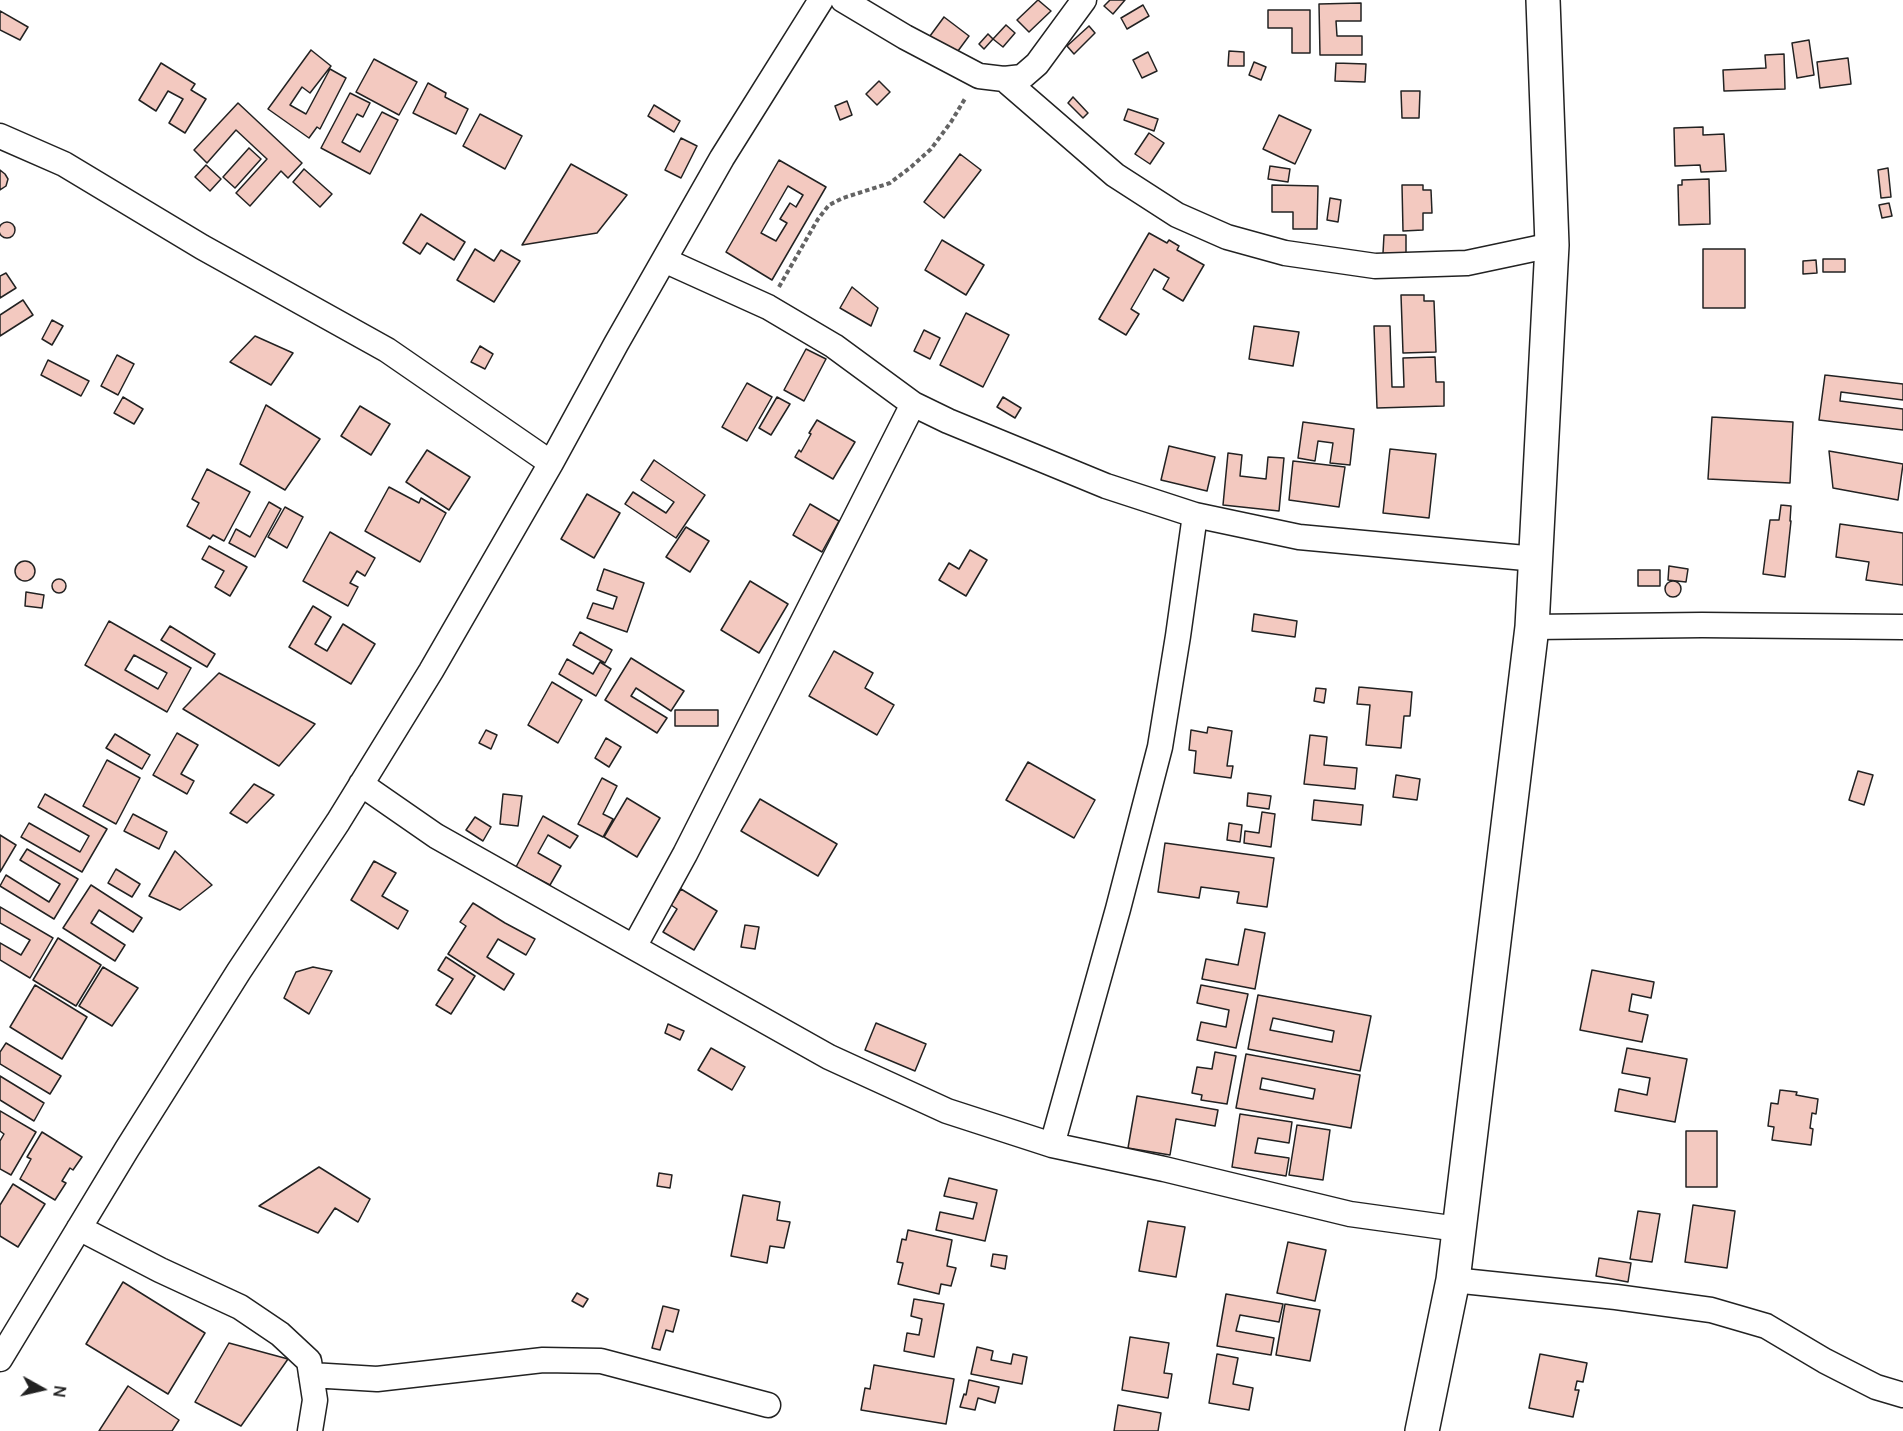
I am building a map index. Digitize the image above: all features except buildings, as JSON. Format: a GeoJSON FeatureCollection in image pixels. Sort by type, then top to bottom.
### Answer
{"type":"FeatureCollection","features":[{"type":"Feature","properties":{"kind":"highway"},"geometry":{"type":"LineString","coordinates":[[1422,1431],[1453,1280],[1532,627],[1552,245],[1544,0]]}},
{"type":"Feature","properties":{"kind":"street"},"geometry":{"type":"LineString","coordinates":[[843,0],[905,37],[979,76],[1004,79],[1022,77],[1037,64],[1084,0]]}},
{"type":"Feature","properties":{"kind":"street"},"geometry":{"type":"LineString","coordinates":[[0,1359],[126,1149],[431,671],[722,158],[817,2]]}},
{"type":"Feature","properties":{"kind":"street"},"geometry":{"type":"LineString","coordinates":[[1004,79],[1114,175],[1177,215],[1227,237],[1285,253],[1375,266],[1467,263],[1552,245]]}},
{"type":"Feature","properties":{"kind":"street"},"geometry":{"type":"LineString","coordinates":[[0,136],[64,164],[202,247],[387,350],[551,463]]}},
{"type":"Feature","properties":{"kind":"street"},"geometry":{"type":"LineString","coordinates":[[664,260],[768,307],[834,346],[913,404],[948,421],[1106,486],[1195,515],[1299,537],[1536,559]]}},
{"type":"Feature","properties":{"kind":"street"},"geometry":{"type":"LineString","coordinates":[[634,947],[685,854],[913,404]]}},
{"type":"Feature","properties":{"kind":"street"},"geometry":{"type":"LineString","coordinates":[[1052,1145],[1118,909],[1160,747],[1195,515]]}},
{"type":"Feature","properties":{"kind":"street"},"geometry":{"type":"LineString","coordinates":[[1532,627],[1724,625],[1903,627]]}},
{"type":"Feature","properties":{"kind":"street"},"geometry":{"type":"LineString","coordinates":[[361,784],[436,836],[829,1057],[947,1111],[1052,1145],[1164,1169],[1350,1214],[1458,1229]]}},
{"type":"Feature","properties":{"kind":"street"},"geometry":{"type":"LineString","coordinates":[[79,1228],[160,1270],[240,1307],[280,1334],[309,1361],[315,1400],[310,1431]]}},
{"type":"Feature","properties":{"kind":"street"},"geometry":{"type":"LineString","coordinates":[[1453,1280],[1616,1297],[1711,1310],[1766,1326],[1825,1361],[1876,1387],[1903,1395]]}},
{"type":"Feature","properties":{"kind":"street"},"geometry":{"type":"LineString","coordinates":[[311,1375],[377,1379],[543,1360],[601,1360],[768,1405]]}},
{"type":"Feature","properties":{"kind":"path"},"geometry":{"type":"LineString","coordinates":[[768,307],[793,260],[829,205],[843,198],[890,183],[911,167],[931,149],[951,122],[979,76]]}}]}
